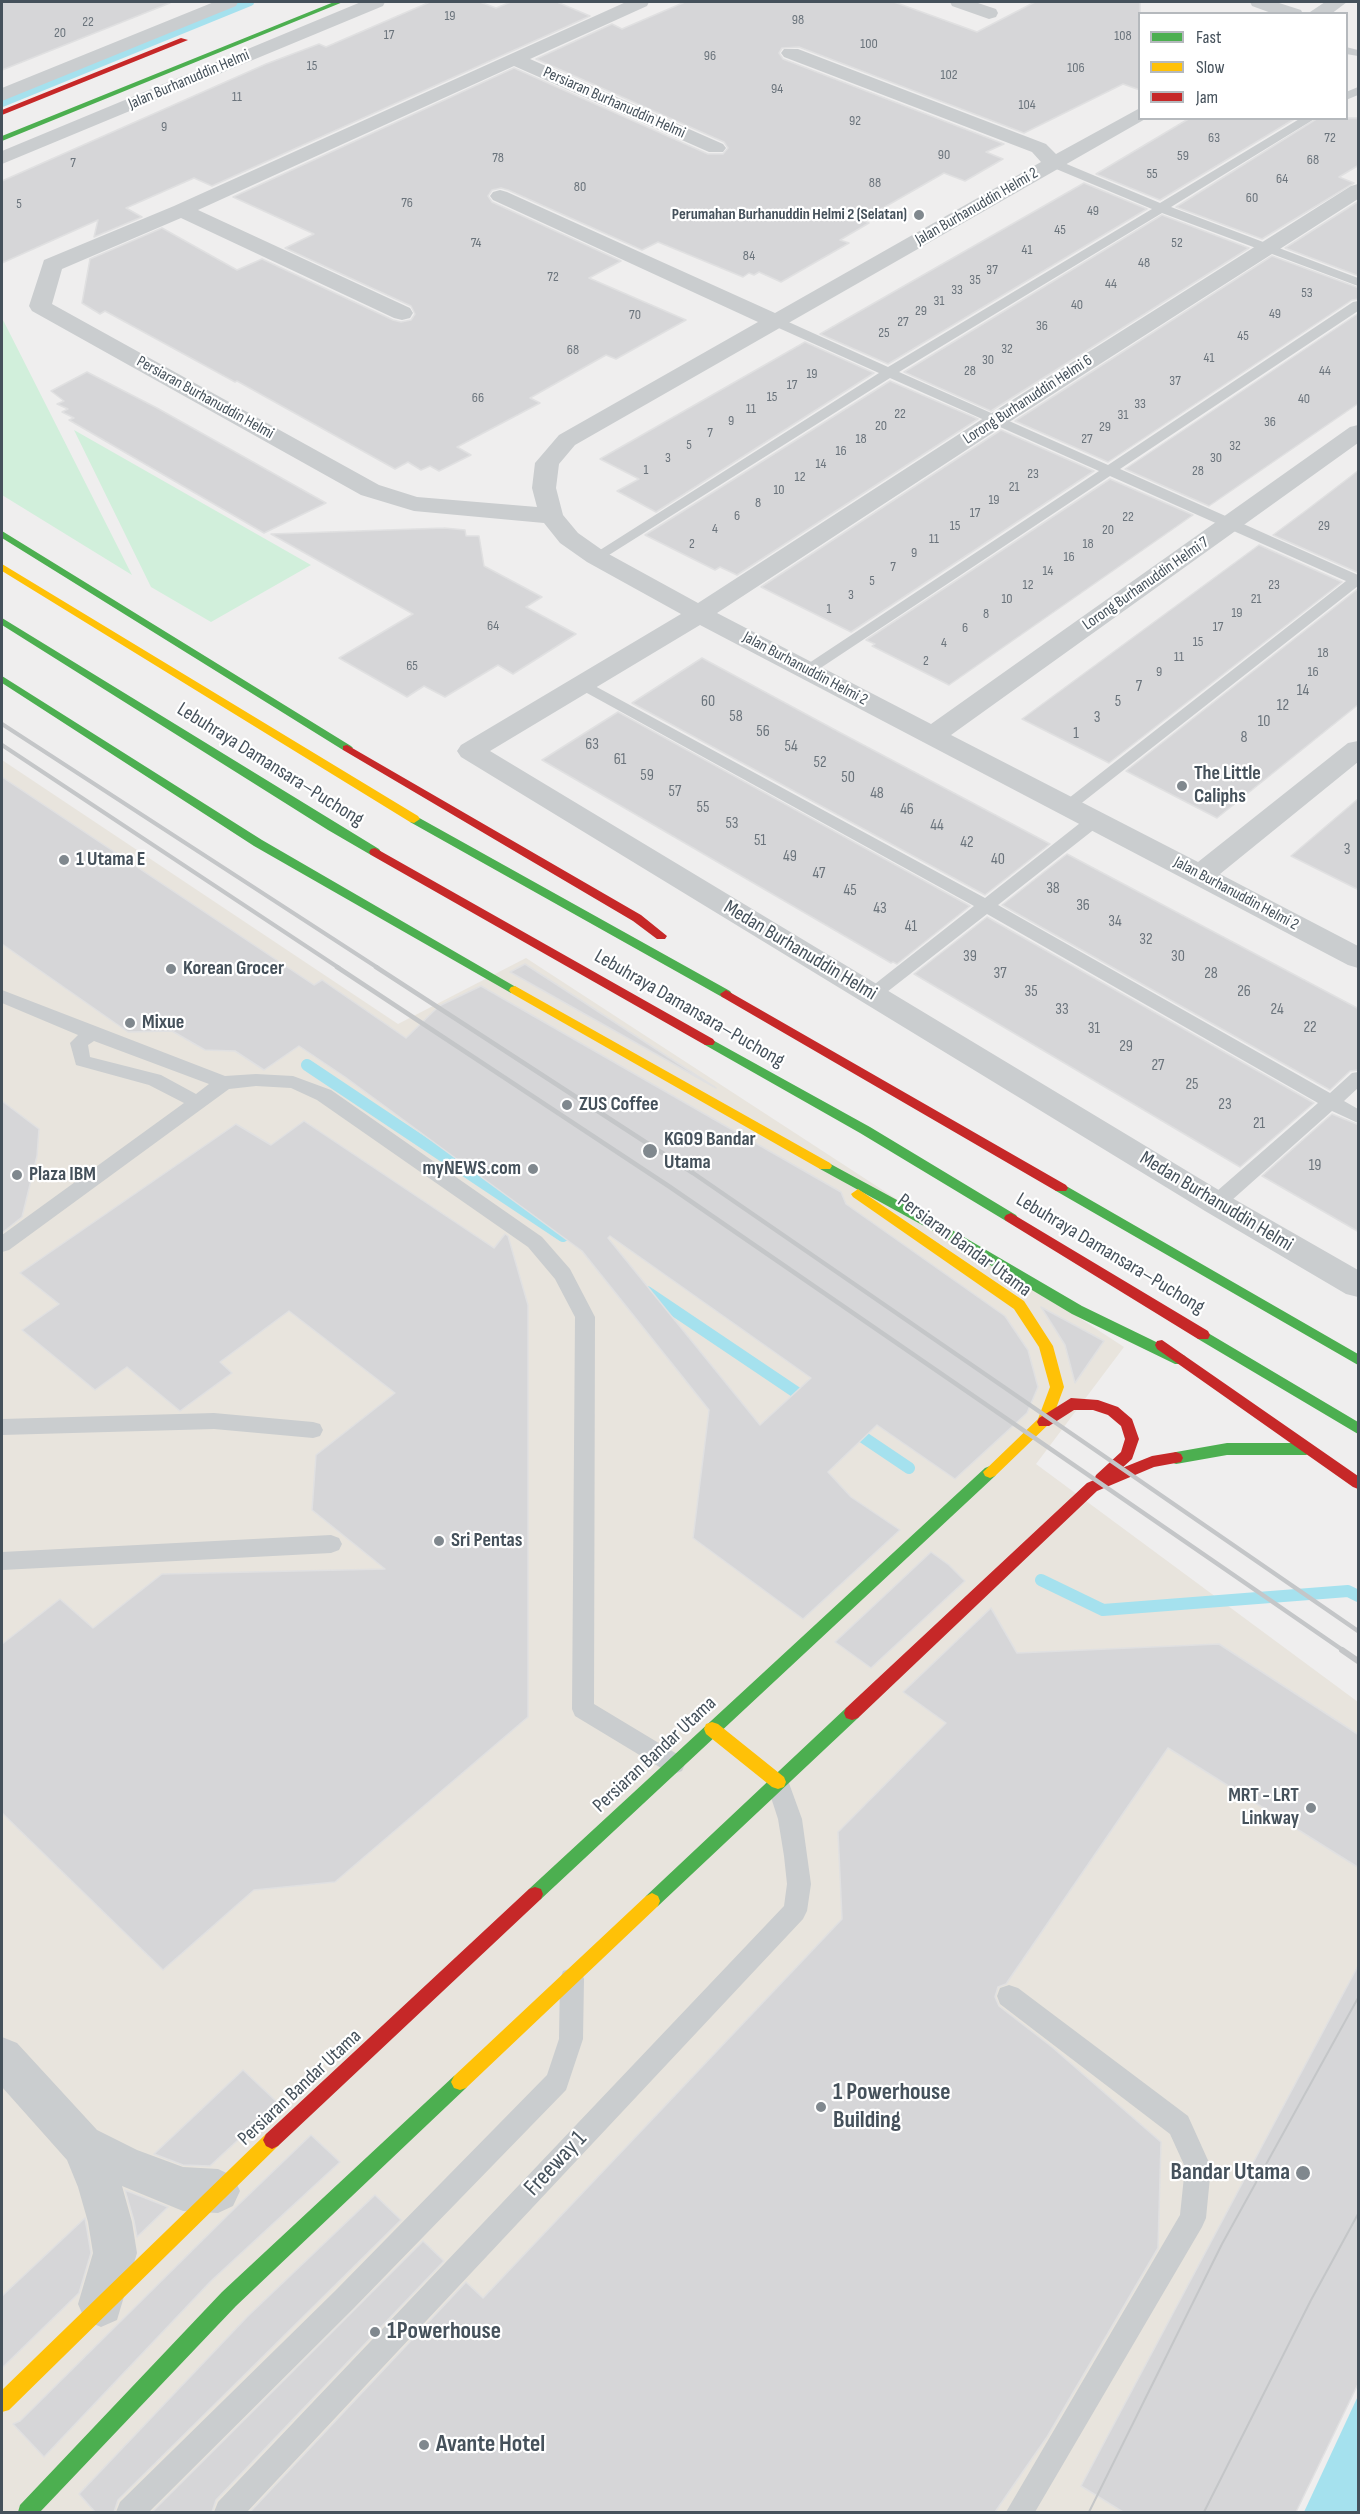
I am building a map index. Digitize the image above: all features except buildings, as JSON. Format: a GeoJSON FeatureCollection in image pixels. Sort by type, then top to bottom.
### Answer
{"type":"FeatureCollection","features":[{"type":"Feature","properties":{"kind":"main road","name":"Jalan Burhanuddin Helmi"},"geometry":{"type":"LineString","coordinates":[[2,139],[339,2]]}},
{"type":"Feature","properties":{"kind":"main road","name":"Jalan Burhanuddin Helmi"},"geometry":{"type":"LineString","coordinates":[[2,113],[195,36]]}},
{"type":"Feature","properties":{"kind":"main road"},"geometry":{"type":"LineString","coordinates":[[2,534],[287,713],[637,918],[673,945]]}},
{"type":"Feature","properties":{"kind":"main road","name":"Lebuhraya Damansara–Puchong"},"geometry":{"type":"LineString","coordinates":[[2,567],[385,803],[772,1020],[1359,1360]]}},
{"type":"Feature","properties":{"kind":"main road","name":"Lebuhraya Damansara–Puchong"},"geometry":{"type":"LineString","coordinates":[[2,621],[332,827],[920,1163],[1359,1430]]}},
{"type":"Feature","properties":{"kind":"main road"},"geometry":{"type":"LineString","coordinates":[[2,679],[258,843],[790,1147],[939,1229],[1077,1310],[1180,1360]]}},
{"type":"Feature","properties":{"kind":"main road"},"geometry":{"type":"LineString","coordinates":[[691,959],[772,1020]]}},
{"type":"Feature","properties":{"kind":"main road","name":"Persiaran Bandar Utama"},"geometry":{"type":"LineString","coordinates":[[2,2403],[218,2191],[674,1764],[1044,1422],[1057,1387],[1046,1346],[1019,1305],[790,1147]]}},
{"type":"Feature","properties":{"kind":"main road"},"geometry":{"type":"LineString","coordinates":[[920,1163],[954,1200]]}},
{"type":"Feature","properties":{"kind":"main road"},"geometry":{"type":"LineString","coordinates":[[1129,1318],[1180,1360],[1306,1449],[1359,1483]]}},
{"type":"Feature","properties":{"kind":"main road"},"geometry":{"type":"LineString","coordinates":[[27,2512],[229,2299],[1127,1455],[1132,1439],[1126,1423],[1113,1411],[1093,1404],[1071,1404],[1044,1422]]}},
{"type":"Feature","properties":{"kind":"main road"},"geometry":{"type":"LineString","coordinates":[[1092,1487],[1152,1462],[1227,1449],[1306,1449]]}},
{"type":"Feature","properties":{"kind":"main road"},"geometry":{"type":"LineString","coordinates":[[712,1729],[778,1782]]}},
{"type":"Feature","properties":{"kind":"street"},"geometry":{"type":"LineString","coordinates":[[2,94],[229,2]]}},
{"type":"Feature","properties":{"kind":"street","name":"Jalan Burhanuddin Helmi"},"geometry":{"type":"LineString","coordinates":[[2,158],[376,2]]}},
{"type":"Feature","properties":{"kind":"street","name":"Persiaran Burhanuddin Helmi"},"geometry":{"type":"LineString","coordinates":[[551,516],[414,504],[370,490],[40,306],[52,265],[181,210],[640,2]]}},
{"type":"Feature","properties":{"kind":"street"},"geometry":{"type":"LineString","coordinates":[[959,2],[989,13]]}},
{"type":"Feature","properties":{"kind":"street"},"geometry":{"type":"LineString","coordinates":[[1259,2],[1288,12]]}},
{"type":"Feature","properties":{"kind":"street"},"geometry":{"type":"LineString","coordinates":[[1320,12],[1338,2]]}},
{"type":"Feature","properties":{"kind":"street","name":"Jalan Burhanuddin Helmi 2"},"geometry":{"type":"LineString","coordinates":[[791,53],[1039,148],[1053,163]]}},
{"type":"Feature","properties":{"kind":"street","name":"Persiaran Burhanuddin Helmi"},"geometry":{"type":"LineString","coordinates":[[513,59],[716,148]]}},
{"type":"Feature","properties":{"kind":"street","name":"Jalan Burhanuddin Helmi 2"},"geometry":{"type":"LineString","coordinates":[[1138,115],[567,440],[547,463],[544,488],[551,516],[569,538],[596,557],[699,614],[1358,956]]}},
{"type":"Feature","properties":{"kind":"street","name":"Lorong Burhanuddin Helmi 6"},"geometry":{"type":"LineString","coordinates":[[699,614],[995,421],[1359,190]]}},
{"type":"Feature","properties":{"kind":"street"},"geometry":{"type":"LineString","coordinates":[[500,196],[777,322]]}},
{"type":"Feature","properties":{"kind":"street"},"geometry":{"type":"LineString","coordinates":[[181,210],[402,313]]}},
{"type":"Feature","properties":{"kind":"street","name":"Lorong Burhanuddin Helmi 7"},"geometry":{"type":"LineString","coordinates":[[933,735],[1359,432]]}},
{"type":"Feature","properties":{"kind":"street","name":"Medan Burhanuddin Helmi"},"geometry":{"type":"LineString","coordinates":[[699,614],[471,751],[1216,1203],[1359,1285]]}},
{"type":"Feature","properties":{"kind":"street"},"geometry":{"type":"LineString","coordinates":[[1200,875],[1359,748]]}},
{"type":"Feature","properties":{"kind":"street"},"geometry":{"type":"LineString","coordinates":[[2,2057],[82,2145],[100,2187],[110,2222],[115,2253],[102,2304]]}},
{"type":"Feature","properties":{"kind":"street"},"geometry":{"type":"LineString","coordinates":[[82,2145],[124,2166],[183,2189],[218,2191]]}},
{"type":"Feature","properties":{"kind":"lane"},"geometry":{"type":"LineString","coordinates":[[596,557],[890,372],[1307,120]]}},
{"type":"Feature","properties":{"kind":"lane"},"geometry":{"type":"LineString","coordinates":[[1053,163],[1161,208],[1359,282]]}},
{"type":"Feature","properties":{"kind":"lane"},"geometry":{"type":"LineString","coordinates":[[808,670],[1359,305]]}},
{"type":"Feature","properties":{"kind":"lane"},"geometry":{"type":"LineString","coordinates":[[777,322],[995,421],[1112,470],[1358,580],[1068,805]]}},
{"type":"Feature","properties":{"kind":"lane"},"geometry":{"type":"LineString","coordinates":[[582,684],[985,905],[1359,1117]]}},
{"type":"Feature","properties":{"kind":"lane"},"geometry":{"type":"LineString","coordinates":[[872,995],[1095,820]]}},
{"type":"Feature","properties":{"kind":"lane"},"geometry":{"type":"LineString","coordinates":[[2,996],[92,1034],[224,1083],[256,1080],[293,1082],[324,1095],[536,1242],[563,1274],[585,1317],[583,1709],[674,1764]]}},
{"type":"Feature","properties":{"kind":"lane"},"geometry":{"type":"LineString","coordinates":[[92,1034],[79,1043],[82,1061],[155,1080],[197,1102]]}},
{"type":"Feature","properties":{"kind":"lane"},"geometry":{"type":"LineString","coordinates":[[1216,1203],[1359,1078]]}},
{"type":"Feature","properties":{"kind":"lane"},"geometry":{"type":"LineString","coordinates":[[2,1245],[224,1083]]}},
{"type":"Feature","properties":{"kind":"lane"},"geometry":{"type":"LineString","coordinates":[[2,1426],[214,1421],[313,1431]]}},
{"type":"Feature","properties":{"kind":"lane"},"geometry":{"type":"LineString","coordinates":[[2,1561],[331,1544]]}},
{"type":"Feature","properties":{"kind":"lane","name":"Freeway 1"},"geometry":{"type":"LineString","coordinates":[[228,2512],[795,1911],[799,1884],[790,1819],[778,1782]]}},
{"type":"Feature","properties":{"kind":"lane"},"geometry":{"type":"LineString","coordinates":[[130,2512],[344,2300],[557,2082],[571,2039],[572,1977]]}},
{"type":"Feature","properties":{"kind":"lane"},"geometry":{"type":"LineString","coordinates":[[1009,1996],[1179,2125],[1198,2166],[1193,2218],[1020,2512]]}},
{"type":"Feature","properties":{"kind":"shaded area"},"geometry":{"type":"Polygon","coordinates":[[[2,760],[398,1024],[526,958],[1124,1347],[1036,1464],[1358,1702],[1358,2380],[1293,2512],[2,2512],[2,760]]]}},
{"type":"Feature","properties":{"kind":"green space"},"geometry":{"type":"Polygon","coordinates":[[[2,318],[132,575],[2,495],[2,318]]]}},
{"type":"Feature","properties":{"kind":"green space"},"geometry":{"type":"Polygon","coordinates":[[[74,430],[311,565],[211,622],[151,587],[74,430]]]}},
{"type":"Feature","properties":{"kind":"water"},"geometry":{"type":"Polygon","coordinates":[[[1358,2396],[1358,2512],[1304,2512],[1358,2396]]]}},
{"type":"Feature","properties":{"kind":"waterway"},"geometry":{"type":"LineString","coordinates":[[2,103],[250,2]]}},
{"type":"Feature","properties":{"kind":"waterway"},"geometry":{"type":"LineString","coordinates":[[307,1065],[563,1236]]}},
{"type":"Feature","properties":{"kind":"waterway"},"geometry":{"type":"LineString","coordinates":[[647,1292],[809,1401]]}},
{"type":"Feature","properties":{"kind":"waterway"},"geometry":{"type":"LineString","coordinates":[[851,1429],[909,1468]]}},
{"type":"Feature","properties":{"kind":"waterway"},"geometry":{"type":"LineString","coordinates":[[1041,1580],[1103,1610],[1348,1591],[1358,1596]]}},
{"type":"Feature","properties":{"kind":"tram line"},"geometry":{"type":"LineString","coordinates":[[1089,2512],[1222,2244],[1358,1998]]}},
{"type":"Feature","properties":{"kind":"tram line"},"geometry":{"type":"LineString","coordinates":[[1204,2512],[1311,2300],[1358,2214]]}},
{"type":"Feature","properties":{"kind":"railway"},"geometry":{"type":"LineString","coordinates":[[2,724],[378,968]]}},
{"type":"Feature","properties":{"kind":"railway"},"geometry":{"type":"LineString","coordinates":[[2,745],[339,968]]}},
{"type":"Feature","properties":{"kind":"railway"},"geometry":{"type":"LineString","coordinates":[[337,967],[670,1187],[1344,1651]]}},
{"type":"Feature","properties":{"kind":"railway"},"geometry":{"type":"LineString","coordinates":[[376,967],[693,1173],[1358,1631]]}},
{"type":"Feature","properties":{"kind":"railway"},"geometry":{"type":"LineString","coordinates":[[1342,1650],[1358,1661]]}},
{"type":"Feature","properties":{"kind":"traffic: fast"},"geometry":{"type":"LineString","coordinates":[[2,139],[339,2]]}},
{"type":"Feature","properties":{"kind":"traffic: fast"},"geometry":{"type":"LineString","coordinates":[[2,534],[347,748]]}},
{"type":"Feature","properties":{"kind":"traffic: fast"},"geometry":{"type":"LineString","coordinates":[[2,621],[375,852]]}},
{"type":"Feature","properties":{"kind":"traffic: fast"},"geometry":{"type":"LineString","coordinates":[[2,679],[258,843],[515,990]]}},
{"type":"Feature","properties":{"kind":"traffic: fast"},"geometry":{"type":"LineString","coordinates":[[414,819],[726,994]]}},
{"type":"Feature","properties":{"kind":"traffic: fast"},"geometry":{"type":"LineString","coordinates":[[709,1042],[865,1130],[1011,1218]]}},
{"type":"Feature","properties":{"kind":"traffic: fast"},"geometry":{"type":"LineString","coordinates":[[825,1166],[940,1229],[1077,1310],[1180,1360]]}},
{"type":"Feature","properties":{"kind":"traffic: fast"},"geometry":{"type":"LineString","coordinates":[[1061,1188],[1358,1360]]}},
{"type":"Feature","properties":{"kind":"traffic: fast"},"geometry":{"type":"LineString","coordinates":[[1203,1335],[1358,1429]]}},
{"type":"Feature","properties":{"kind":"traffic: fast"},"geometry":{"type":"LineString","coordinates":[[1176,1458],[1227,1449],[1306,1449]]}},
{"type":"Feature","properties":{"kind":"traffic: fast"},"geometry":{"type":"LineString","coordinates":[[535,1894],[990,1472]]}},
{"type":"Feature","properties":{"kind":"traffic: fast"},"geometry":{"type":"LineString","coordinates":[[652,1901],[852,1713]]}},
{"type":"Feature","properties":{"kind":"traffic: fast"},"geometry":{"type":"LineString","coordinates":[[27,2512],[229,2299],[460,2082]]}},
{"type":"Feature","properties":{"kind":"traffic: slow"},"geometry":{"type":"LineString","coordinates":[[2,567],[414,819]]}},
{"type":"Feature","properties":{"kind":"traffic: slow"},"geometry":{"type":"LineString","coordinates":[[515,990],[825,1166]]}},
{"type":"Feature","properties":{"kind":"traffic: slow"},"geometry":{"type":"LineString","coordinates":[[858,1194],[1019,1305],[1046,1346],[1057,1387],[1044,1422],[990,1472]]}},
{"type":"Feature","properties":{"kind":"traffic: slow"},"geometry":{"type":"LineString","coordinates":[[712,1729],[778,1782]]}},
{"type":"Feature","properties":{"kind":"traffic: slow"},"geometry":{"type":"LineString","coordinates":[[460,2082],[652,1901]]}},
{"type":"Feature","properties":{"kind":"traffic: slow"},"geometry":{"type":"LineString","coordinates":[[2,2403],[272,2140]]}},
{"type":"Feature","properties":{"kind":"traffic: jam"},"geometry":{"type":"LineString","coordinates":[[2,113],[184,40]]}},
{"type":"Feature","properties":{"kind":"traffic: jam"},"geometry":{"type":"LineString","coordinates":[[347,748],[637,918],[661,936]]}},
{"type":"Feature","properties":{"kind":"traffic: jam"},"geometry":{"type":"LineString","coordinates":[[375,852],[709,1042]]}},
{"type":"Feature","properties":{"kind":"traffic: jam"},"geometry":{"type":"LineString","coordinates":[[726,994],[1061,1188]]}},
{"type":"Feature","properties":{"kind":"traffic: jam"},"geometry":{"type":"LineString","coordinates":[[1011,1218],[1203,1335]]}},
{"type":"Feature","properties":{"kind":"traffic: jam"},"geometry":{"type":"LineString","coordinates":[[1162,1345],[1358,1483]]}},
{"type":"Feature","properties":{"kind":"traffic: jam"},"geometry":{"type":"LineString","coordinates":[[1044,1422],[1071,1404],[1093,1404],[1113,1411],[1127,1423],[1132,1439],[1127,1455],[1101,1479]]}},
{"type":"Feature","properties":{"kind":"traffic: jam"},"geometry":{"type":"LineString","coordinates":[[852,1713],[1092,1487],[1152,1462],[1176,1458]]}},
{"type":"Feature","properties":{"kind":"traffic: jam"},"geometry":{"type":"LineString","coordinates":[[272,2140],[535,1894]]}},
{"type":"Feature","properties":{"kind":"place","name":"Perumahan Burhanuddin Helmi 2 (Selatan)"},"geometry":{"type":"Point","coordinates":[919,215]}},
{"type":"Feature","properties":{"kind":"place","name":"The Little Caliphs"},"geometry":{"type":"Point","coordinates":[1182,786]}},
{"type":"Feature","properties":{"kind":"place","name":"1 Utama E"},"geometry":{"type":"Point","coordinates":[64,860]}},
{"type":"Feature","properties":{"kind":"place","name":"Korean Grocer"},"geometry":{"type":"Point","coordinates":[171,969]}},
{"type":"Feature","properties":{"kind":"place","name":"Mixue"},"geometry":{"type":"Point","coordinates":[130,1023]}},
{"type":"Feature","properties":{"kind":"place","name":"ZUS Coffee"},"geometry":{"type":"Point","coordinates":[567,1105]}},
{"type":"Feature","properties":{"kind":"place","name":"KG09 Bandar Utama"},"geometry":{"type":"Point","coordinates":[650,1151]}},
{"type":"Feature","properties":{"kind":"place","name":"myNEWS.com"},"geometry":{"type":"Point","coordinates":[533,1169]}},
{"type":"Feature","properties":{"kind":"place","name":"Plaza IBM"},"geometry":{"type":"Point","coordinates":[17,1175]}},
{"type":"Feature","properties":{"kind":"place","name":"Sri Pentas"},"geometry":{"type":"Point","coordinates":[439,1541]}},
{"type":"Feature","properties":{"kind":"place","name":"MRT - LRT Linkway"},"geometry":{"type":"Point","coordinates":[1311,1808]}},
{"type":"Feature","properties":{"kind":"place","name":"1 Powerhouse Building"},"geometry":{"type":"Point","coordinates":[821,2107]}},
{"type":"Feature","properties":{"kind":"place","name":"Bandar Utama"},"geometry":{"type":"Point","coordinates":[1303,2173]}},
{"type":"Feature","properties":{"kind":"place","name":"1Powerhouse"},"geometry":{"type":"Point","coordinates":[375,2332]}},
{"type":"Feature","properties":{"kind":"place","name":"Avante Hotel"},"geometry":{"type":"Point","coordinates":[424,2445]}}]}
